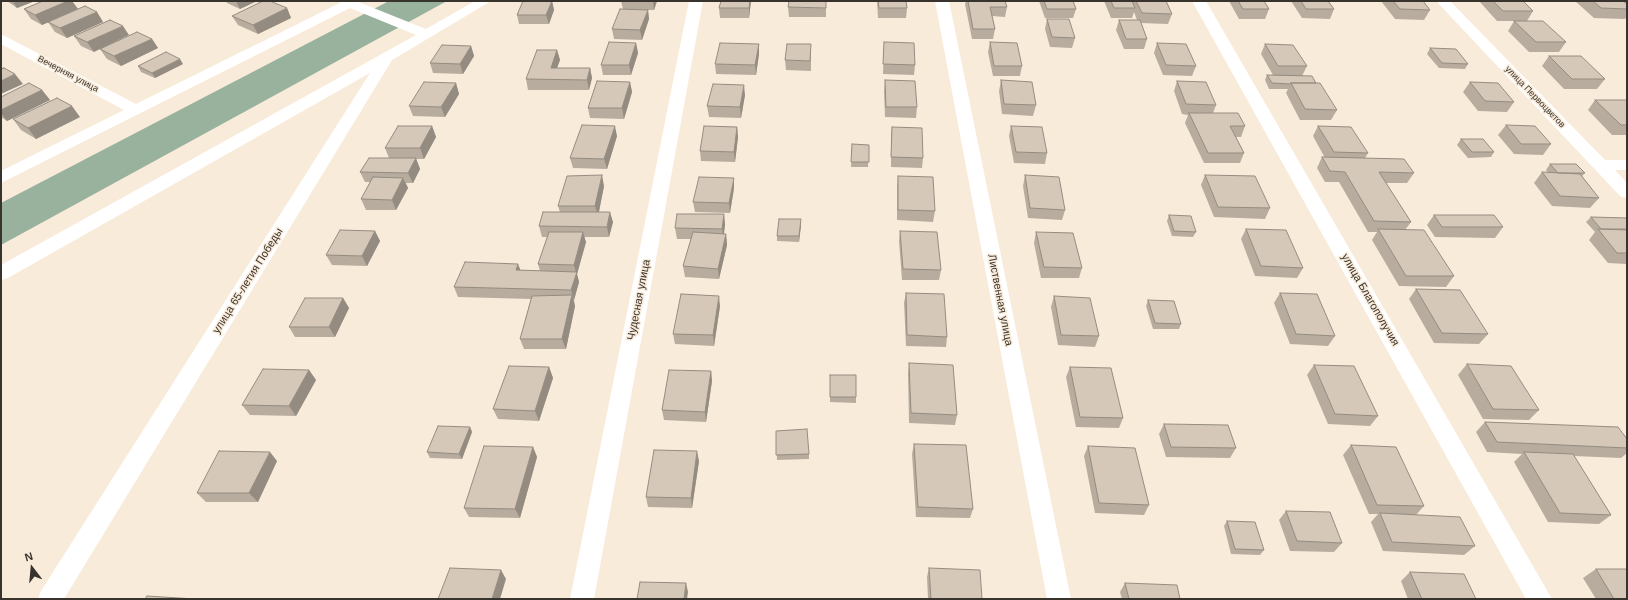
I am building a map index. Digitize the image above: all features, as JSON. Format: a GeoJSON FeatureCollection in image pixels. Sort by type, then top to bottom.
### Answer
{"type":"FeatureCollection","features":[{"type":"Feature","properties":{"kind":"street","name":"улица 65-летия Победы"},"geometry":{"type":"LineString","coordinates":[[50,599],[387,57],[484,1]]}},
{"type":"Feature","properties":{"kind":"street","name":"Чудесная улица"},"geometry":{"type":"LineString","coordinates":[[582,599],[696,1]]}},
{"type":"Feature","properties":{"kind":"street","name":"Лиственная улица"},"geometry":{"type":"LineString","coordinates":[[942,1],[1059,599]]}},
{"type":"Feature","properties":{"kind":"street","name":"улица Благополучия"},"geometry":{"type":"LineString","coordinates":[[1199,1],[1540,599]]}},
{"type":"Feature","properties":{"kind":"street","name":"улица Первоцветов"},"geometry":{"type":"LineString","coordinates":[[1443,1],[1627,192]]}},
{"type":"Feature","properties":{"kind":"street"},"geometry":{"type":"LineString","coordinates":[[1,178],[347,2],[426,34]]}},
{"type":"Feature","properties":{"kind":"street","name":"Вечерняя улица"},"geometry":{"type":"LineString","coordinates":[[1,38],[135,110]]}},
{"type":"Feature","properties":{"kind":"street"},"geometry":{"type":"LineString","coordinates":[[1,272],[387,57]]}},
{"type":"Feature","properties":{"kind":"street"},"geometry":{"type":"LineString","coordinates":[[1600,165],[1627,165]]}},
{"type":"Feature","properties":{"kind":"green space"},"geometry":{"type":"Polygon","coordinates":[[[389,1],[447,1],[1,245],[1,203],[389,1]]]}},
{"type":"Feature","properties":{"kind":"building"},"geometry":{"type":"Polygon","coordinates":[[[43,1],[68,1],[35,15],[24,9],[43,1]]]}},
{"type":"Feature","properties":{"kind":"building"},"geometry":{"type":"Polygon","coordinates":[[[263,1],[270,1],[287,8],[253,25],[232,16],[263,1]]]}},
{"type":"Feature","properties":{"kind":"building"},"geometry":{"type":"Polygon","coordinates":[[[523,1],[552,1],[546,15],[517,15],[523,1]]]}},
{"type":"Feature","properties":{"kind":"building"},"geometry":{"type":"Polygon","coordinates":[[[721,1],[750,1],[749,8],[719,8],[721,1]]]}},
{"type":"Feature","properties":{"kind":"building"},"geometry":{"type":"Polygon","coordinates":[[[789,1],[826,1],[826,8],[788,7],[789,1]]]}},
{"type":"Feature","properties":{"kind":"building"},"geometry":{"type":"Polygon","coordinates":[[[878,1],[906,1],[907,8],[879,8],[878,1]]]}},
{"type":"Feature","properties":{"kind":"building"},"geometry":{"type":"Polygon","coordinates":[[[968,1],[1005,1],[1007,7],[990,7],[995,29],[973,29],[968,1]]]}},
{"type":"Feature","properties":{"kind":"building"},"geometry":{"type":"Polygon","coordinates":[[[1044,1],[1073,1],[1076,9],[1047,9],[1044,1]]]}},
{"type":"Feature","properties":{"kind":"building"},"geometry":{"type":"Polygon","coordinates":[[[1111,1],[1132,1],[1135,8],[1114,8],[1111,1]]]}},
{"type":"Feature","properties":{"kind":"building"},"geometry":{"type":"Polygon","coordinates":[[[1136,1],[1166,1],[1172,14],[1142,13],[1136,1]]]}},
{"type":"Feature","properties":{"kind":"building"},"geometry":{"type":"Polygon","coordinates":[[[1238,1],[1264,1],[1269,9],[1243,9],[1238,1]]]}},
{"type":"Feature","properties":{"kind":"building"},"geometry":{"type":"Polygon","coordinates":[[[1301,1],[1328,1],[1334,9],[1306,9],[1301,1]]]}},
{"type":"Feature","properties":{"kind":"building"},"geometry":{"type":"Polygon","coordinates":[[[1393,1],[1423,1],[1430,10],[1400,9],[1393,1]]]}},
{"type":"Feature","properties":{"kind":"building"},"geometry":{"type":"Polygon","coordinates":[[[1493,1],[1523,1],[1533,11],[1503,11],[1493,1]]]}},
{"type":"Feature","properties":{"kind":"building"},"geometry":{"type":"Polygon","coordinates":[[[1593,1],[1623,1],[1627,4],[1627,9],[1601,8],[1593,1]]]}},
{"type":"Feature","properties":{"kind":"building"},"geometry":{"type":"Polygon","coordinates":[[[85,6],[97,12],[60,28],[48,22],[85,6]]]}},
{"type":"Feature","properties":{"kind":"building"},"geometry":{"type":"Polygon","coordinates":[[[620,9],[648,10],[640,30],[612,29],[620,9]]]}},
{"type":"Feature","properties":{"kind":"building"},"geometry":{"type":"Polygon","coordinates":[[[1047,19],[1069,19],[1075,38],[1052,37],[1047,19]]]}},
{"type":"Feature","properties":{"kind":"building"},"geometry":{"type":"Polygon","coordinates":[[[110,20],[123,26],[87,42],[74,36],[110,20]]]}},
{"type":"Feature","properties":{"kind":"building"},"geometry":{"type":"Polygon","coordinates":[[[1119,20],[1140,20],[1147,39],[1126,39],[1119,20]]]}},
{"type":"Feature","properties":{"kind":"building"},"geometry":{"type":"Polygon","coordinates":[[[1514,21],[1543,21],[1566,42],[1536,42],[1514,21]]]}},
{"type":"Feature","properties":{"kind":"building"},"geometry":{"type":"Polygon","coordinates":[[[137,32],[152,39],[114,56],[100,49],[137,32]]]}},
{"type":"Feature","properties":{"kind":"building"},"geometry":{"type":"Polygon","coordinates":[[[609,42],[636,43],[629,65],[601,65],[609,42]]]}},
{"type":"Feature","properties":{"kind":"building"},"geometry":{"type":"Polygon","coordinates":[[[884,42],[914,43],[915,65],[883,64],[884,42]]]}},
{"type":"Feature","properties":{"kind":"building"},"geometry":{"type":"Polygon","coordinates":[[[990,42],[1017,43],[1022,66],[994,66],[990,42]]]}},
{"type":"Feature","properties":{"kind":"building"},"geometry":{"type":"Polygon","coordinates":[[[720,43],[759,44],[755,65],[715,64],[720,43]]]}},
{"type":"Feature","properties":{"kind":"building"},"geometry":{"type":"Polygon","coordinates":[[[1157,43],[1186,44],[1196,66],[1166,65],[1157,43]]]}},
{"type":"Feature","properties":{"kind":"building"},"geometry":{"type":"Polygon","coordinates":[[[787,44],[811,44],[810,61],[785,60],[787,44]]]}},
{"type":"Feature","properties":{"kind":"building"},"geometry":{"type":"Polygon","coordinates":[[[1265,44],[1293,45],[1307,66],[1278,66],[1265,44]]]}},
{"type":"Feature","properties":{"kind":"building"},"geometry":{"type":"Polygon","coordinates":[[[442,45],[471,46],[460,64],[430,63],[442,45]]]}},
{"type":"Feature","properties":{"kind":"building"},"geometry":{"type":"Polygon","coordinates":[[[1430,48],[1456,49],[1468,64],[1442,63],[1430,48]]]}},
{"type":"Feature","properties":{"kind":"building"},"geometry":{"type":"Polygon","coordinates":[[[537,50],[557,50],[551,68],[590,68],[587,80],[526,79],[537,50]]]}},
{"type":"Feature","properties":{"kind":"building"},"geometry":{"type":"Polygon","coordinates":[[[166,52],[180,59],[152,73],[138,66],[166,52]]]}},
{"type":"Feature","properties":{"kind":"building"},"geometry":{"type":"Polygon","coordinates":[[[1549,56],[1581,56],[1605,79],[1572,79],[1549,56]]]}},
{"type":"Feature","properties":{"kind":"building"},"geometry":{"type":"Polygon","coordinates":[[[4,68],[15,74],[1,81],[1,69],[4,68]]]}},
{"type":"Feature","properties":{"kind":"building"},"geometry":{"type":"Polygon","coordinates":[[[1267,75],[1312,76],[1316,83],[1272,83],[1267,75]]]}},
{"type":"Feature","properties":{"kind":"building"},"geometry":{"type":"Polygon","coordinates":[[[885,80],[915,81],[917,107],[886,107],[885,80]]]}},
{"type":"Feature","properties":{"kind":"building"},"geometry":{"type":"Polygon","coordinates":[[[1001,80],[1032,82],[1036,105],[1004,104],[1001,80]]]}},
{"type":"Feature","properties":{"kind":"building"},"geometry":{"type":"Polygon","coordinates":[[[597,81],[630,82],[622,108],[588,108],[597,81]]]}},
{"type":"Feature","properties":{"kind":"building"},"geometry":{"type":"Polygon","coordinates":[[[1177,81],[1206,82],[1216,105],[1186,104],[1177,81]]]}},
{"type":"Feature","properties":{"kind":"building"},"geometry":{"type":"Polygon","coordinates":[[[424,82],[456,83],[441,107],[409,106],[424,82]]]}},
{"type":"Feature","properties":{"kind":"building"},"geometry":{"type":"Polygon","coordinates":[[[1470,82],[1498,83],[1514,102],[1485,101],[1470,82]]]}},
{"type":"Feature","properties":{"kind":"building"},"geometry":{"type":"Polygon","coordinates":[[[29,83],[42,90],[1,110],[1,97],[29,83]]]}},
{"type":"Feature","properties":{"kind":"building"},"geometry":{"type":"Polygon","coordinates":[[[1291,83],[1320,83],[1337,110],[1305,109],[1291,83]]]}},
{"type":"Feature","properties":{"kind":"building"},"geometry":{"type":"Polygon","coordinates":[[[713,84],[744,85],[740,107],[707,106],[713,84]]]}},
{"type":"Feature","properties":{"kind":"building"},"geometry":{"type":"Polygon","coordinates":[[[57,98],[72,106],[28,128],[13,119],[57,98]]]}},
{"type":"Feature","properties":{"kind":"building"},"geometry":{"type":"Polygon","coordinates":[[[1595,100],[1627,100],[1627,125],[1621,125],[1595,100]]]}},
{"type":"Feature","properties":{"kind":"building"},"geometry":{"type":"Polygon","coordinates":[[[1189,113],[1238,113],[1245,126],[1230,126],[1244,153],[1208,153],[1189,113]]]}},
{"type":"Feature","properties":{"kind":"building"},"geometry":{"type":"Polygon","coordinates":[[[582,125],[615,126],[604,159],[570,158],[582,125]]]}},
{"type":"Feature","properties":{"kind":"building"},"geometry":{"type":"Polygon","coordinates":[[[1506,125],[1535,126],[1551,144],[1521,144],[1506,125]]]}},
{"type":"Feature","properties":{"kind":"building"},"geometry":{"type":"Polygon","coordinates":[[[398,126],[432,126],[420,148],[385,148],[398,126]]]}},
{"type":"Feature","properties":{"kind":"building"},"geometry":{"type":"Polygon","coordinates":[[[704,126],[737,127],[734,152],[700,151],[704,126]]]}},
{"type":"Feature","properties":{"kind":"building"},"geometry":{"type":"Polygon","coordinates":[[[1011,126],[1042,127],[1047,153],[1016,152],[1011,126]]]}},
{"type":"Feature","properties":{"kind":"building"},"geometry":{"type":"Polygon","coordinates":[[[1318,126],[1351,127],[1368,153],[1334,152],[1318,126]]]}},
{"type":"Feature","properties":{"kind":"building"},"geometry":{"type":"Polygon","coordinates":[[[892,127],[922,128],[923,158],[891,157],[892,127]]]}},
{"type":"Feature","properties":{"kind":"building"},"geometry":{"type":"Polygon","coordinates":[[[1461,139],[1483,139],[1494,152],[1472,152],[1461,139]]]}},
{"type":"Feature","properties":{"kind":"building"},"geometry":{"type":"Polygon","coordinates":[[[852,144],[869,145],[869,162],[851,162],[852,144]]]}},
{"type":"Feature","properties":{"kind":"building"},"geometry":{"type":"Polygon","coordinates":[[[1322,157],[1404,159],[1414,173],[1379,172],[1411,222],[1374,221],[1345,172],[1330,171],[1322,157]]]}},
{"type":"Feature","properties":{"kind":"building"},"geometry":{"type":"Polygon","coordinates":[[[369,158],[416,158],[408,173],[360,172],[369,158]]]}},
{"type":"Feature","properties":{"kind":"building"},"geometry":{"type":"Polygon","coordinates":[[[1550,164],[1576,164],[1585,173],[1558,173],[1550,164]]]}},
{"type":"Feature","properties":{"kind":"building"},"geometry":{"type":"Polygon","coordinates":[[[1542,172],[1580,174],[1599,198],[1560,196],[1542,172]]]}},
{"type":"Feature","properties":{"kind":"building"},"geometry":{"type":"Polygon","coordinates":[[[602,175],[595,206],[558,206],[567,176],[602,175]]]}},
{"type":"Feature","properties":{"kind":"building"},"geometry":{"type":"Polygon","coordinates":[[[1025,175],[1059,177],[1065,210],[1030,208],[1025,175]]]}},
{"type":"Feature","properties":{"kind":"building"},"geometry":{"type":"Polygon","coordinates":[[[1205,175],[1255,176],[1270,208],[1218,207],[1205,175]]]}},
{"type":"Feature","properties":{"kind":"building"},"geometry":{"type":"Polygon","coordinates":[[[898,176],[933,177],[935,211],[898,210],[898,176]]]}},
{"type":"Feature","properties":{"kind":"building"},"geometry":{"type":"Polygon","coordinates":[[[373,177],[403,178],[392,200],[361,199],[373,177]]]}},
{"type":"Feature","properties":{"kind":"building"},"geometry":{"type":"Polygon","coordinates":[[[699,177],[734,178],[729,203],[693,202],[699,177]]]}},
{"type":"Feature","properties":{"kind":"building"},"geometry":{"type":"Polygon","coordinates":[[[543,212],[610,212],[607,227],[539,226],[543,212]]]}},
{"type":"Feature","properties":{"kind":"building"},"geometry":{"type":"Polygon","coordinates":[[[677,214],[724,214],[722,229],[675,228],[677,214]]]}},
{"type":"Feature","properties":{"kind":"building"},"geometry":{"type":"Polygon","coordinates":[[[1169,215],[1191,216],[1196,232],[1174,231],[1169,215]]]}},
{"type":"Feature","properties":{"kind":"building"},"geometry":{"type":"Polygon","coordinates":[[[1434,215],[1494,215],[1503,227],[1442,227],[1434,215]]]}},
{"type":"Feature","properties":{"kind":"building"},"geometry":{"type":"Polygon","coordinates":[[[1591,217],[1627,218],[1627,229],[1601,229],[1591,217]]]}},
{"type":"Feature","properties":{"kind":"building"},"geometry":{"type":"Polygon","coordinates":[[[779,219],[801,219],[799,236],[777,236],[779,219]]]}},
{"type":"Feature","properties":{"kind":"building"},"geometry":{"type":"Polygon","coordinates":[[[1246,229],[1286,230],[1303,268],[1261,266],[1246,229]]]}},
{"type":"Feature","properties":{"kind":"building"},"geometry":{"type":"Polygon","coordinates":[[[1378,229],[1424,230],[1454,276],[1406,276],[1378,229]]]}},
{"type":"Feature","properties":{"kind":"building"},"geometry":{"type":"Polygon","coordinates":[[[1598,229],[1627,230],[1627,253],[1617,253],[1598,229]]]}},
{"type":"Feature","properties":{"kind":"building"},"geometry":{"type":"Polygon","coordinates":[[[340,230],[375,231],[362,256],[326,255],[340,230]]]}},
{"type":"Feature","properties":{"kind":"building"},"geometry":{"type":"Polygon","coordinates":[[[900,231],[937,232],[941,270],[903,269],[900,231]]]}},
{"type":"Feature","properties":{"kind":"building"},"geometry":{"type":"Polygon","coordinates":[[[549,232],[583,232],[574,265],[538,264],[549,232]]]}},
{"type":"Feature","properties":{"kind":"building"},"geometry":{"type":"Polygon","coordinates":[[[693,232],[726,234],[718,269],[683,266],[693,232]]]}},
{"type":"Feature","properties":{"kind":"building"},"geometry":{"type":"Polygon","coordinates":[[[1036,232],[1073,233],[1082,268],[1044,267],[1036,232]]]}},
{"type":"Feature","properties":{"kind":"building"},"geometry":{"type":"Polygon","coordinates":[[[465,262],[518,264],[516,270],[577,272],[571,290],[454,287],[465,262]]]}},
{"type":"Feature","properties":{"kind":"building"},"geometry":{"type":"Polygon","coordinates":[[[1416,289],[1460,290],[1488,334],[1442,333],[1416,289]]]}},
{"type":"Feature","properties":{"kind":"building"},"geometry":{"type":"Polygon","coordinates":[[[906,293],[944,294],[947,337],[907,335],[906,293]]]}},
{"type":"Feature","properties":{"kind":"building"},"geometry":{"type":"Polygon","coordinates":[[[1280,293],[1317,294],[1335,336],[1296,334],[1280,293]]]}},
{"type":"Feature","properties":{"kind":"building"},"geometry":{"type":"Polygon","coordinates":[[[681,294],[719,296],[713,335],[673,334],[681,294]]]}},
{"type":"Feature","properties":{"kind":"building"},"geometry":{"type":"Polygon","coordinates":[[[572,295],[562,339],[520,339],[532,296],[572,295]]]}},
{"type":"Feature","properties":{"kind":"building"},"geometry":{"type":"Polygon","coordinates":[[[1054,296],[1090,298],[1099,336],[1061,335],[1054,296]]]}},
{"type":"Feature","properties":{"kind":"building"},"geometry":{"type":"Polygon","coordinates":[[[305,298],[343,298],[329,327],[289,327],[305,298]]]}},
{"type":"Feature","properties":{"kind":"building"},"geometry":{"type":"Polygon","coordinates":[[[1148,300],[1174,301],[1181,324],[1155,323],[1148,300]]]}},
{"type":"Feature","properties":{"kind":"building"},"geometry":{"type":"Polygon","coordinates":[[[909,363],[953,365],[957,415],[911,413],[909,363]]]}},
{"type":"Feature","properties":{"kind":"building"},"geometry":{"type":"Polygon","coordinates":[[[1467,364],[1511,366],[1539,410],[1493,409],[1467,364]]]}},
{"type":"Feature","properties":{"kind":"building"},"geometry":{"type":"Polygon","coordinates":[[[1314,365],[1354,366],[1378,416],[1335,414],[1314,365]]]}},
{"type":"Feature","properties":{"kind":"building"},"geometry":{"type":"Polygon","coordinates":[[[509,366],[549,367],[535,411],[493,409],[509,366]]]}},
{"type":"Feature","properties":{"kind":"building"},"geometry":{"type":"Polygon","coordinates":[[[1070,367],[1111,368],[1123,418],[1080,417],[1070,367]]]}},
{"type":"Feature","properties":{"kind":"building"},"geometry":{"type":"Polygon","coordinates":[[[263,369],[309,370],[289,406],[242,405],[263,369]]]}},
{"type":"Feature","properties":{"kind":"building"},"geometry":{"type":"Polygon","coordinates":[[[669,370],[711,371],[705,412],[662,410],[669,370]]]}},
{"type":"Feature","properties":{"kind":"building"},"geometry":{"type":"Polygon","coordinates":[[[830,375],[856,375],[856,397],[830,397],[830,375]]]}},
{"type":"Feature","properties":{"kind":"building"},"geometry":{"type":"Polygon","coordinates":[[[1485,422],[1618,427],[1627,439],[1627,448],[1497,442],[1485,422]]]}},
{"type":"Feature","properties":{"kind":"building"},"geometry":{"type":"Polygon","coordinates":[[[1164,424],[1228,425],[1236,448],[1171,447],[1164,424]]]}},
{"type":"Feature","properties":{"kind":"building"},"geometry":{"type":"Polygon","coordinates":[[[438,426],[470,427],[459,454],[427,452],[438,426]]]}},
{"type":"Feature","properties":{"kind":"building"},"geometry":{"type":"Polygon","coordinates":[[[807,429],[809,454],[776,455],[776,431],[807,429]]]}},
{"type":"Feature","properties":{"kind":"building"},"geometry":{"type":"Polygon","coordinates":[[[914,444],[966,445],[973,509],[918,507],[914,444]]]}},
{"type":"Feature","properties":{"kind":"building"},"geometry":{"type":"Polygon","coordinates":[[[1351,445],[1396,447],[1424,506],[1377,505],[1351,445]]]}},
{"type":"Feature","properties":{"kind":"building"},"geometry":{"type":"Polygon","coordinates":[[[484,446],[533,447],[515,509],[464,508],[484,446]]]}},
{"type":"Feature","properties":{"kind":"building"},"geometry":{"type":"Polygon","coordinates":[[[1088,446],[1135,448],[1149,505],[1099,503],[1088,446]]]}},
{"type":"Feature","properties":{"kind":"building"},"geometry":{"type":"Polygon","coordinates":[[[654,450],[697,451],[691,498],[646,497],[654,450]]]}},
{"type":"Feature","properties":{"kind":"building"},"geometry":{"type":"Polygon","coordinates":[[[219,451],[270,452],[249,493],[197,493],[219,451]]]}},
{"type":"Feature","properties":{"kind":"building"},"geometry":{"type":"Polygon","coordinates":[[[1524,452],[1573,454],[1611,515],[1560,513],[1524,452]]]}},
{"type":"Feature","properties":{"kind":"building"},"geometry":{"type":"Polygon","coordinates":[[[1286,511],[1330,512],[1342,543],[1297,541],[1286,511]]]}},
{"type":"Feature","properties":{"kind":"building"},"geometry":{"type":"Polygon","coordinates":[[[1380,513],[1460,517],[1475,546],[1392,542],[1380,513]]]}},
{"type":"Feature","properties":{"kind":"building"},"geometry":{"type":"Polygon","coordinates":[[[1227,521],[1255,522],[1264,550],[1235,549],[1227,521]]]}},
{"type":"Feature","properties":{"kind":"building"},"geometry":{"type":"Polygon","coordinates":[[[450,568],[501,570],[492,599],[438,599],[450,568]]]}},
{"type":"Feature","properties":{"kind":"building"},"geometry":{"type":"Polygon","coordinates":[[[929,568],[980,570],[982,599],[931,599],[929,568]]]}},
{"type":"Feature","properties":{"kind":"building"},"geometry":{"type":"Polygon","coordinates":[[[1596,569],[1627,569],[1627,599],[1614,599],[1596,569]]]}},
{"type":"Feature","properties":{"kind":"building"},"geometry":{"type":"Polygon","coordinates":[[[1410,572],[1464,574],[1476,599],[1422,599],[1410,572]]]}},
{"type":"Feature","properties":{"kind":"building"},"geometry":{"type":"Polygon","coordinates":[[[640,582],[686,583],[684,599],[637,599],[640,582]]]}},
{"type":"Feature","properties":{"kind":"building"},"geometry":{"type":"Polygon","coordinates":[[[1125,583],[1177,585],[1180,599],[1129,599],[1125,583]]]}},
{"type":"Feature","properties":{"kind":"building"},"geometry":{"type":"Polygon","coordinates":[[[147,596],[195,599],[145,599],[147,596]]]}}]}
